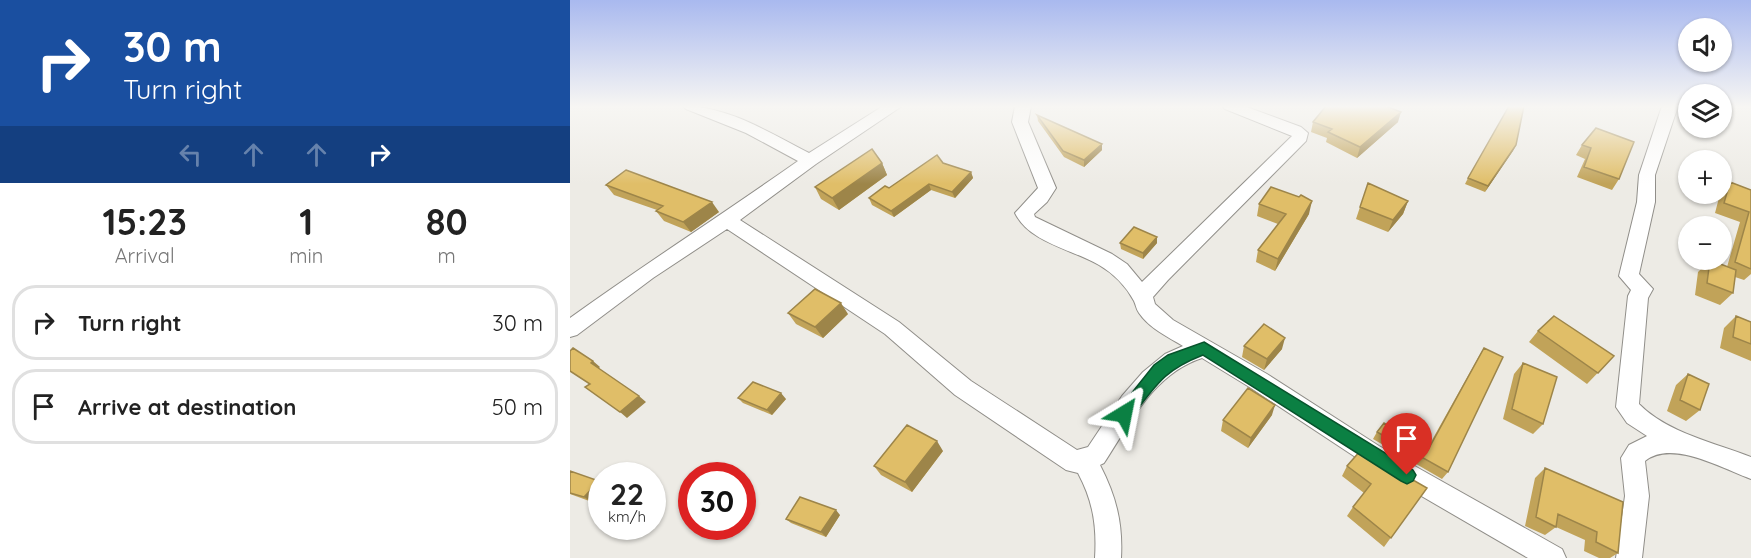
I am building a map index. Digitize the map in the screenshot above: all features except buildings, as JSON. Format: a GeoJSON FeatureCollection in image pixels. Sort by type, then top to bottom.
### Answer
{"type":"FeatureCollection","features":[{"type":"Feature","properties":{"kind":"street"},"geometry":{"type":"LineString","coordinates":[[756,132],[810,160]]}},
{"type":"Feature","properties":{"kind":"street"},"geometry":{"type":"LineString","coordinates":[[570,329],[646,273],[853,132]]}},
{"type":"Feature","properties":{"kind":"street"},"geometry":{"type":"LineString","coordinates":[[1024,132],[1047,188],[1041,198],[1027,208],[1024,216],[1040,229],[1105,259],[1120,269],[1142,296],[1151,313],[1166,326],[1371,454],[1553,558]]}},
{"type":"Feature","properties":{"kind":"street"},"geometry":{"type":"LineString","coordinates":[[1142,296],[1180,254],[1268,171],[1300,136],[1298,132]]}},
{"type":"Feature","properties":{"kind":"street"},"geometry":{"type":"LineString","coordinates":[[1661,132],[1647,176],[1646,202],[1629,276],[1643,289],[1638,297],[1627,407],[1640,420],[1684,442],[1751,468]]}},
{"type":"Feature","properties":{"kind":"street"},"geometry":{"type":"LineString","coordinates":[[727,220],[892,328],[963,388],[1074,462],[1085,461],[1096,455],[1143,388],[1159,370],[1173,360],[1204,348]]}},
{"type":"Feature","properties":{"kind":"street"},"geometry":{"type":"LineString","coordinates":[[1629,558],[1637,496],[1632,458],[1638,450],[1652,444],[1684,442]]}},
{"type":"Feature","properties":{"kind":"street"},"geometry":{"type":"LineString","coordinates":[[1085,461],[1107,509],[1110,532],[1108,558]]}},
{"type":"Feature","properties":{"kind":"route"},"geometry":{"type":"LineString","coordinates":[[1124,414],[1159,370],[1173,360],[1204,348],[1407,475]]}}]}
